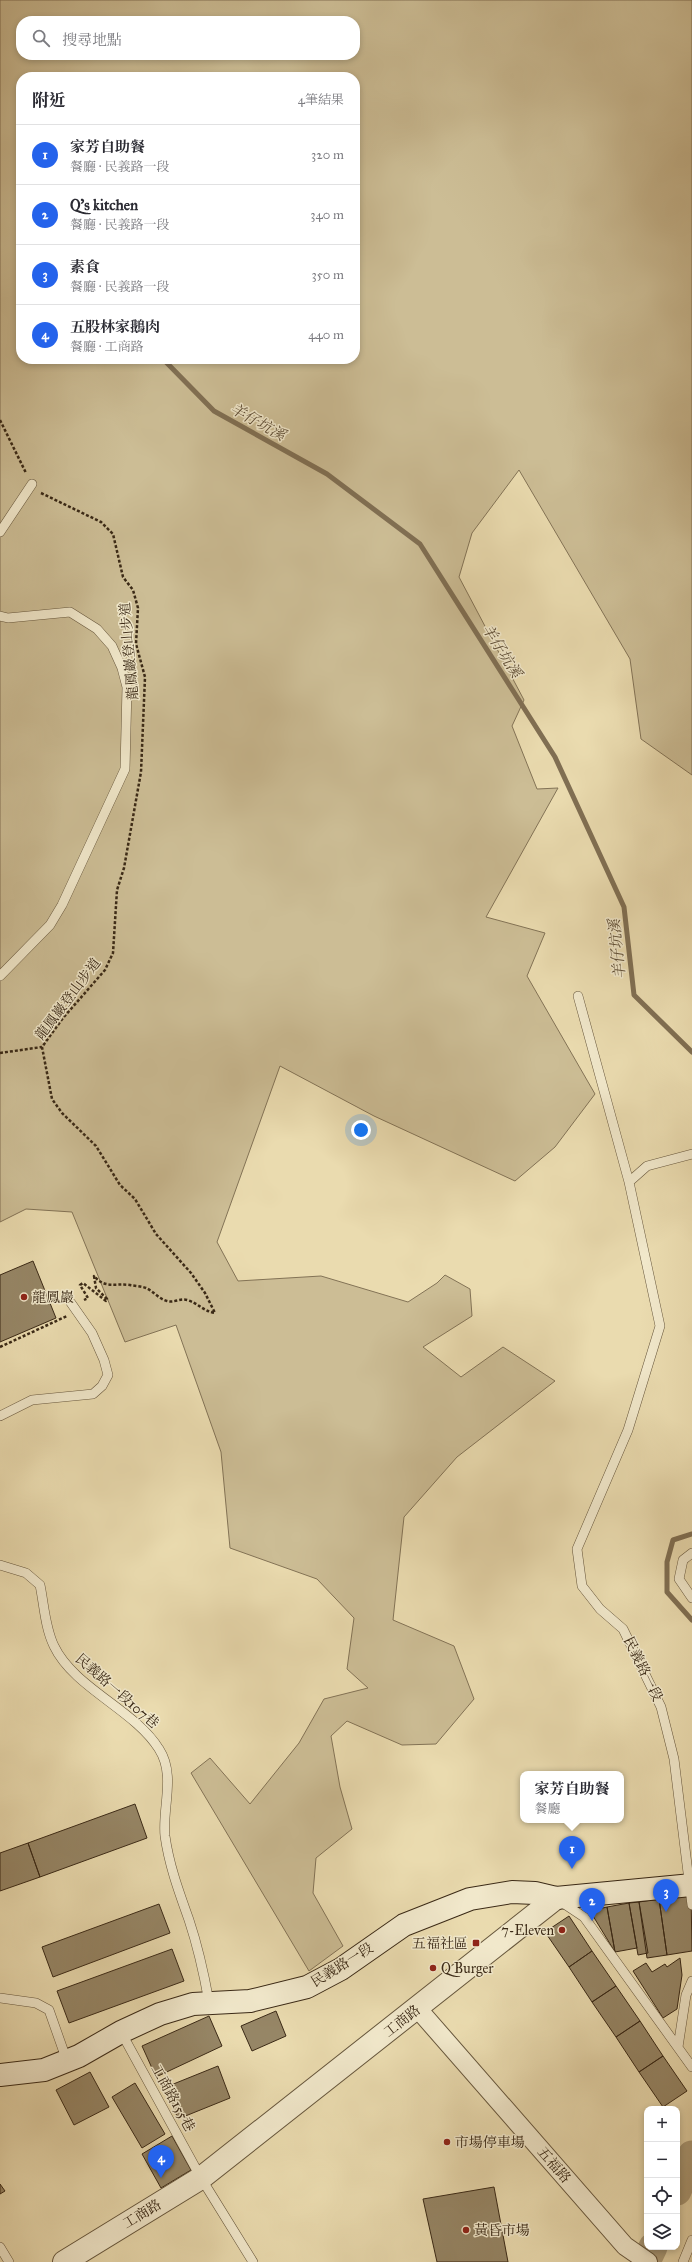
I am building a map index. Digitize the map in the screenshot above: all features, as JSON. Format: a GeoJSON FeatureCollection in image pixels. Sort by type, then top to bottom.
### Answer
{"type":"FeatureCollection","features":[{"type":"Feature","properties":{"kind":"main road","name":"民義路一段"},"geometry":{"type":"LineString","coordinates":[[0,2075],[44,2070],[67,2061],[120,2032],[160,2014],[193,2004],[250,2001],[307,1987],[341,1969],[404,1925],[470,1899],[512,1892],[535,1893],[556,1898],[691,1891]]}},
{"type":"Feature","properties":{"kind":"main road","name":"工商路"},"geometry":{"type":"LineString","coordinates":[[64,2262],[201,2178],[418,2009],[556,1898]]}},
{"type":"Feature","properties":{"kind":"street","name":"五福路"},"geometry":{"type":"LineString","coordinates":[[418,2009],[625,2246],[648,2262]]}},
{"type":"Feature","properties":{"kind":"lane"},"geometry":{"type":"LineString","coordinates":[[0,532],[32,484]]}},
{"type":"Feature","properties":{"kind":"lane"},"geometry":{"type":"LineString","coordinates":[[0,616],[8,618],[70,612],[97,629],[112,646],[122,668],[127,687],[127,728],[126,769],[62,905],[50,925],[0,976]]}},
{"type":"Feature","properties":{"kind":"lane","name":"民義路一段"},"geometry":{"type":"LineString","coordinates":[[578,996],[630,1182],[660,1326],[628,1430],[577,1549],[582,1586],[600,1609],[624,1629],[661,1707],[674,1759],[691,1891]]}},
{"type":"Feature","properties":{"kind":"lane"},"geometry":{"type":"LineString","coordinates":[[630,1182],[647,1166],[692,1154]]}},
{"type":"Feature","properties":{"kind":"lane"},"geometry":{"type":"LineString","coordinates":[[0,1416],[32,1400],[93,1394],[102,1386],[108,1375],[104,1360],[92,1333],[74,1306]]}},
{"type":"Feature","properties":{"kind":"lane"},"geometry":{"type":"LineString","coordinates":[[692,1553],[684,1560],[679,1579],[692,1598]]}},
{"type":"Feature","properties":{"kind":"lane","name":"民義路一段107巷"},"geometry":{"type":"LineString","coordinates":[[0,1565],[26,1573],[40,1584],[53,1646],[64,1663],[147,1734],[160,1750],[166,1766],[168,1793],[165,1833],[169,1861],[201,1961],[209,2002]]}},
{"type":"Feature","properties":{"kind":"lane"},"geometry":{"type":"LineString","coordinates":[[556,1898],[584,1917],[692,2067]]}},
{"type":"Feature","properties":{"kind":"lane"},"geometry":{"type":"LineString","coordinates":[[678,2048],[686,1995],[692,1981]]}},
{"type":"Feature","properties":{"kind":"lane"},"geometry":{"type":"LineString","coordinates":[[0,1998],[36,2003],[49,2010],[67,2061]]}},
{"type":"Feature","properties":{"kind":"lane","name":"工商路155巷"},"geometry":{"type":"LineString","coordinates":[[120,2032],[201,2178],[253,2262]]}},
{"type":"Feature","properties":{"kind":"lane"},"geometry":{"type":"LineString","coordinates":[[683,2262],[692,2240]]}},
{"type":"Feature","properties":{"kind":"lane"},"geometry":{"type":"LineString","coordinates":[[0,2247],[9,2262]]}},
{"type":"Feature","properties":{"kind":"path","name":"龍鳳巖登山步道"},"geometry":{"type":"LineString","coordinates":[[0,420],[32,484],[42,495],[101,522],[113,534],[123,577],[133,590],[138,608],[136,644],[145,677],[141,772],[124,868],[117,890],[113,952],[105,970],[63,1018],[42,1047],[52,1099],[62,1113],[96,1146],[120,1185],[135,1199],[156,1234],[191,1273],[205,1293],[214,1313],[205,1311],[197,1304],[186,1299],[175,1303],[165,1300],[146,1288],[116,1284],[107,1286],[100,1283],[94,1276],[96,1288],[107,1299],[106,1301],[83,1283],[80,1285],[88,1298],[84,1301],[77,1294],[74,1306]]}},
{"type":"Feature","properties":{"kind":"path"},"geometry":{"type":"LineString","coordinates":[[0,1053],[42,1047]]}},
{"type":"Feature","properties":{"kind":"path"},"geometry":{"type":"LineString","coordinates":[[0,1347],[64,1318],[74,1306]]}},
{"type":"Feature","properties":{"kind":"shaded area"},"geometry":{"type":"Polygon","coordinates":[[[0,0],[692,0],[692,775],[641,739],[630,659],[519,470],[472,533],[459,577],[524,700],[512,726],[537,789],[558,788],[486,917],[545,933],[527,976],[595,1094],[555,1147],[515,1181],[374,1116],[280,1066],[217,1242],[238,1281],[321,1276],[408,1302],[437,1283],[445,1275],[470,1289],[472,1316],[423,1347],[461,1377],[503,1347],[555,1381],[457,1457],[404,1517],[393,1620],[454,1646],[474,1699],[436,1744],[402,1745],[347,1721],[331,1736],[340,1787],[352,1829],[316,1858],[313,1893],[343,1946],[309,1971],[191,1773],[210,1758],[250,1804],[299,1743],[324,1699],[368,1688],[347,1669],[354,1618],[317,1579],[230,1548],[221,1452],[176,1325],[125,1342],[72,1212],[26,1209],[0,1222],[0,0]]]}},
{"type":"Feature","properties":{"kind":"building","name":"龍鳳巖"},"geometry":{"type":"Polygon","coordinates":[[[33,1261],[56,1318],[0,1342],[0,1275],[33,1261]]]}},
{"type":"Feature","properties":{"kind":"building"},"geometry":{"type":"Polygon","coordinates":[[[135,1804],[147,1838],[40,1877],[28,1843],[135,1804]]]}},
{"type":"Feature","properties":{"kind":"building"},"geometry":{"type":"Polygon","coordinates":[[[28,1843],[40,1877],[0,1891],[0,1853],[28,1843]]]}},
{"type":"Feature","properties":{"kind":"building"},"geometry":{"type":"Polygon","coordinates":[[[691,1894],[692,1951],[667,1955],[659,1899],[691,1894]]]}},
{"type":"Feature","properties":{"kind":"building"},"geometry":{"type":"Polygon","coordinates":[[[659,1899],[667,1955],[647,1958],[639,1902],[659,1899]]]}},
{"type":"Feature","properties":{"kind":"building"},"geometry":{"type":"Polygon","coordinates":[[[639,1902],[648,1953],[638,1955],[629,1903],[639,1902]]]}},
{"type":"Feature","properties":{"kind":"building"},"geometry":{"type":"Polygon","coordinates":[[[629,1903],[637,1948],[615,1952],[607,1907],[629,1903]]]}},
{"type":"Feature","properties":{"kind":"building"},"geometry":{"type":"Polygon","coordinates":[[[159,1904],[170,1933],[53,1977],[42,1947],[159,1904]]]}},
{"type":"Feature","properties":{"kind":"building"},"geometry":{"type":"Polygon","coordinates":[[[607,1907],[615,1952],[590,1911],[607,1907]]]}},
{"type":"Feature","properties":{"kind":"building"},"geometry":{"type":"Polygon","coordinates":[[[569,1916],[592,1951],[569,1967],[545,1932],[569,1916]]]}},
{"type":"Feature","properties":{"kind":"building"},"geometry":{"type":"Polygon","coordinates":[[[172,1949],[184,1981],[69,2023],[57,1991],[172,1949]]]}},
{"type":"Feature","properties":{"kind":"building"},"geometry":{"type":"Polygon","coordinates":[[[592,1951],[616,1986],[592,2002],[569,1967],[592,1951]]]}},
{"type":"Feature","properties":{"kind":"building"},"geometry":{"type":"Polygon","coordinates":[[[680,1958],[682,1975],[677,2009],[663,2018],[633,1971],[646,1963],[652,1972],[665,1964],[667,1967],[680,1958]]]}},
{"type":"Feature","properties":{"kind":"building"},"geometry":{"type":"Polygon","coordinates":[[[616,1986],[640,2021],[616,2037],[592,2002],[616,1986]]]}},
{"type":"Feature","properties":{"kind":"building"},"geometry":{"type":"Polygon","coordinates":[[[276,2011],[286,2036],[252,2051],[241,2026],[276,2011]]]}},
{"type":"Feature","properties":{"kind":"building"},"geometry":{"type":"Polygon","coordinates":[[[209,2016],[222,2046],[156,2077],[142,2046],[209,2016]]]}},
{"type":"Feature","properties":{"kind":"building"},"geometry":{"type":"Polygon","coordinates":[[[640,2021],[663,2056],[639,2072],[616,2037],[640,2021]]]}},
{"type":"Feature","properties":{"kind":"building"},"geometry":{"type":"Polygon","coordinates":[[[663,2056],[687,2091],[662,2106],[639,2072],[663,2056]]]}},
{"type":"Feature","properties":{"kind":"building"},"geometry":{"type":"Polygon","coordinates":[[[218,2066],[230,2098],[178,2119],[166,2087],[218,2066]]]}},
{"type":"Feature","properties":{"kind":"building"},"geometry":{"type":"Polygon","coordinates":[[[90,2072],[109,2107],[74,2125],[56,2090],[90,2072]]]}},
{"type":"Feature","properties":{"kind":"building"},"geometry":{"type":"Polygon","coordinates":[[[135,2083],[165,2134],[142,2148],[112,2097],[135,2083]]]}},
{"type":"Feature","properties":{"kind":"building"},"geometry":{"type":"Polygon","coordinates":[[[172,2136],[191,2170],[161,2188],[142,2154],[172,2136]]]}},
{"type":"Feature","properties":{"kind":"building"},"geometry":{"type":"Polygon","coordinates":[[[0,2184],[5,2191],[0,2194],[0,2184]]]}},
{"type":"Feature","properties":{"kind":"building","name":"黃昏市場"},"geometry":{"type":"Polygon","coordinates":[[[494,2187],[508,2262],[437,2262],[423,2199],[494,2187]]]}},
{"type":"Feature","properties":{"kind":"waterway","name":"羊仔坑溪"},"geometry":{"type":"LineString","coordinates":[[168,364],[214,411],[327,474],[420,544],[555,757],[624,907],[634,995],[692,1052]]}},
{"type":"Feature","properties":{"kind":"waterway","name":"羊仔坑溪"},"geometry":{"type":"LineString","coordinates":[[692,1534],[673,1540],[667,1562],[667,1592],[692,1620]]}},
{"type":"Feature","properties":{"kind":"waterway"},"geometry":{"type":"LineString","coordinates":[[680,2184],[692,2155]]}},
{"type":"Feature","properties":{"kind":"waterway"},"geometry":{"type":"LineString","coordinates":[[646,2262],[652,2250]]}},
{"type":"Feature","properties":{"kind":"place","name":"龍鳳巖"},"geometry":{"type":"Point","coordinates":[24,1297]}},
{"type":"Feature","properties":{"kind":"place","name":"家芳自助餐"},"geometry":{"type":"Point","coordinates":[572,1869]}},
{"type":"Feature","properties":{"kind":"place","name":"素食"},"geometry":{"type":"Point","coordinates":[666,1912]}},
{"type":"Feature","properties":{"kind":"place","name":"Q's kitchen"},"geometry":{"type":"Point","coordinates":[592,1921]}},
{"type":"Feature","properties":{"kind":"place","name":"7-Eleven"},"geometry":{"type":"Point","coordinates":[562,1930]}},
{"type":"Feature","properties":{"kind":"place","name":"五福社區"},"geometry":{"type":"Point","coordinates":[476,1943]}},
{"type":"Feature","properties":{"kind":"place","name":"Q Burger"},"geometry":{"type":"Point","coordinates":[433,1968]}},
{"type":"Feature","properties":{"kind":"place","name":"市場停車場"},"geometry":{"type":"Point","coordinates":[447,2142]}},
{"type":"Feature","properties":{"kind":"place","name":"五股林家鵝肉"},"geometry":{"type":"Point","coordinates":[161,2178]}},
{"type":"Feature","properties":{"kind":"place","name":"黃昏市場"},"geometry":{"type":"Point","coordinates":[466,2230]}}]}
